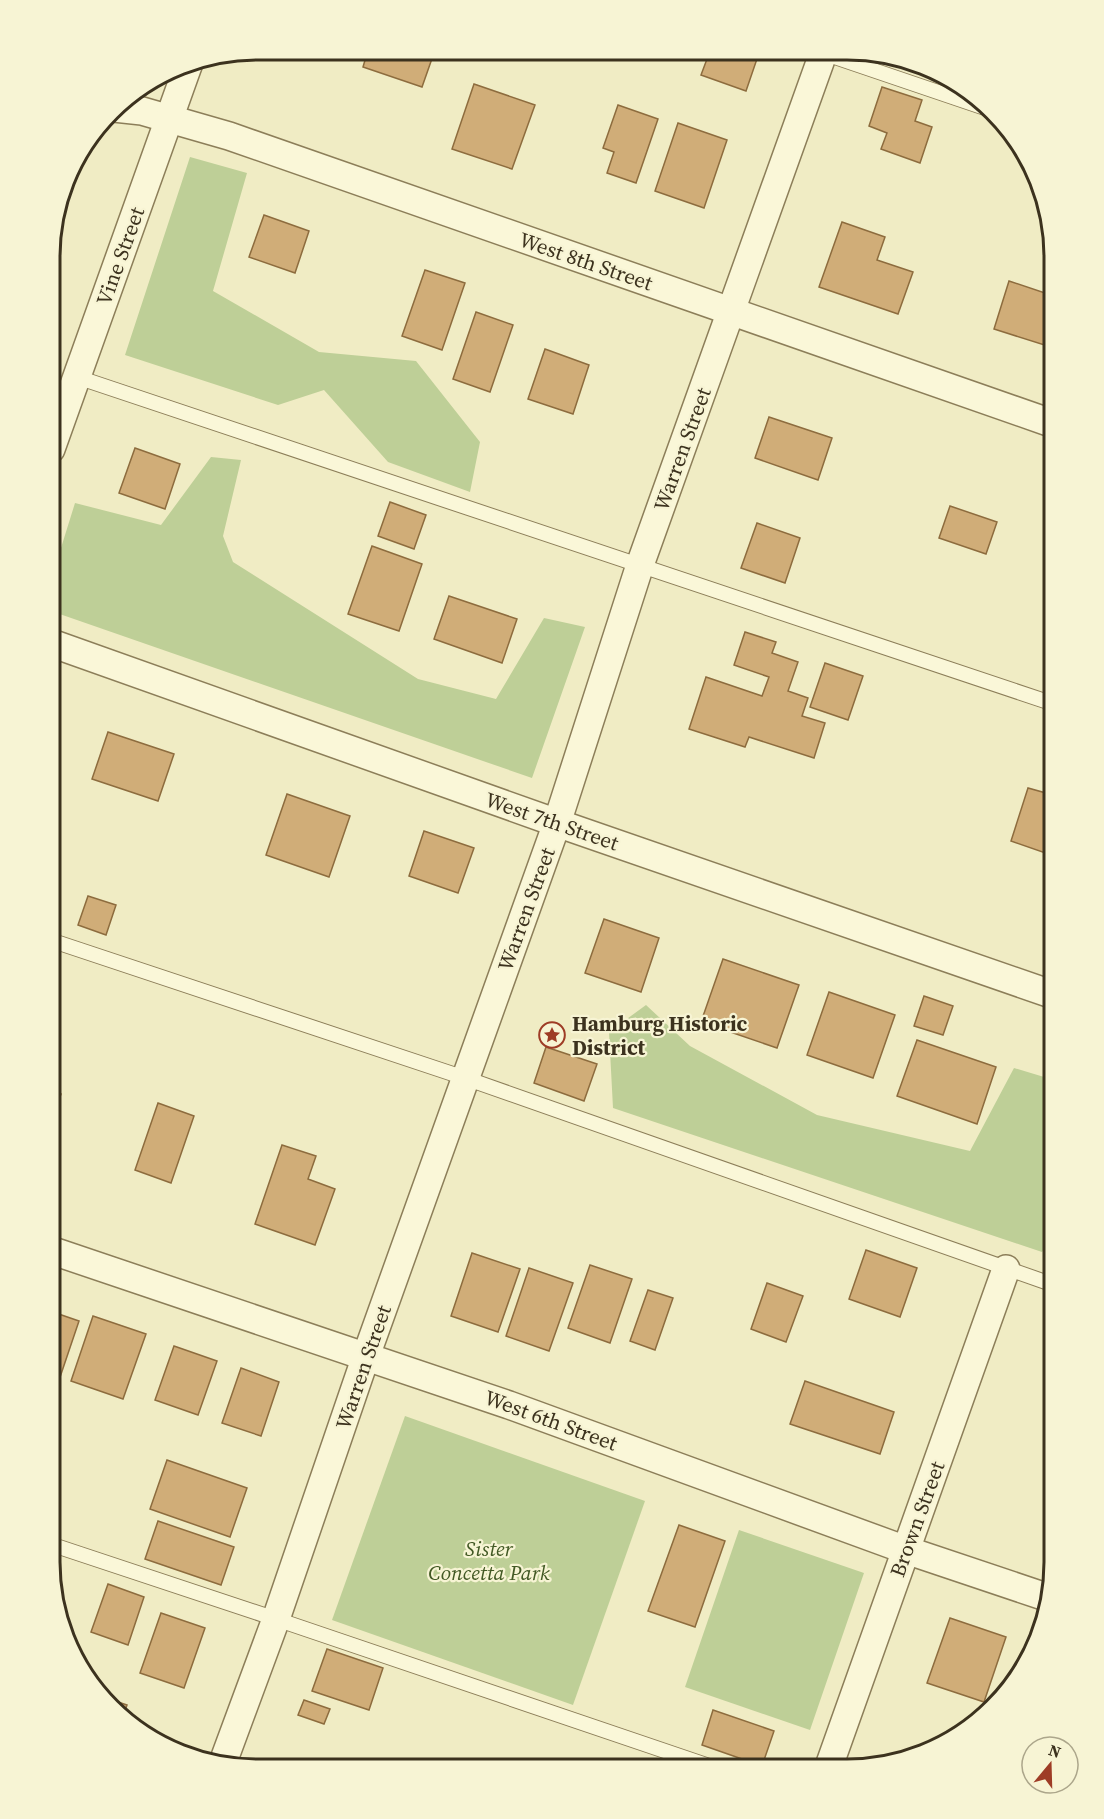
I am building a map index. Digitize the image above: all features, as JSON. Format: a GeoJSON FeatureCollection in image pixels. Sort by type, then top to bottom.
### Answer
{"type":"FeatureCollection","features":[{"type":"Feature","properties":{"kind":"street","name":"Warren Street"},"geometry":{"type":"LineString","coordinates":[[225,1756],[276,1619],[366,1356],[557,823],[640,565],[819,60]]}},
{"type":"Feature","properties":{"kind":"street","name":"Vine Street"},"geometry":{"type":"LineString","coordinates":[[60,424],[185,74]]}},
{"type":"Feature","properties":{"kind":"street","name":"West 8th Street"},"geometry":{"type":"LineString","coordinates":[[127,109],[142,111],[229,136],[1044,421]]}},
{"type":"Feature","properties":{"kind":"street","name":"West 7th Street"},"geometry":{"type":"LineString","coordinates":[[60,646],[557,823],[1044,992]]}},
{"type":"Feature","properties":{"kind":"street","name":"West 6th Street"},"geometry":{"type":"LineString","coordinates":[[60,1253],[509,1404],[906,1550],[1041,1595]]}},
{"type":"Feature","properties":{"kind":"street","name":"Brown Street"},"geometry":{"type":"LineString","coordinates":[[832,1759],[1006,1269]]}},
{"type":"Feature","properties":{"kind":"lane"},"geometry":{"type":"LineString","coordinates":[[845,60],[968,102]]}},
{"type":"Feature","properties":{"kind":"lane"},"geometry":{"type":"LineString","coordinates":[[77,377],[1044,701]]}},
{"type":"Feature","properties":{"kind":"lane"},"geometry":{"type":"LineString","coordinates":[[60,943],[465,1078],[1044,1282]]}},
{"type":"Feature","properties":{"kind":"lane"},"geometry":{"type":"LineString","coordinates":[[60,1547],[689,1759]]}},
{"type":"Feature","properties":{"kind":"green space"},"geometry":{"type":"Polygon","coordinates":[[[190,157],[247,173],[213,291],[319,352],[416,361],[480,442],[470,492],[388,462],[324,390],[278,405],[125,355],[190,157]]]}},
{"type":"Feature","properties":{"kind":"green space"},"geometry":{"type":"Polygon","coordinates":[[[211,457],[241,460],[223,536],[233,562],[418,679],[496,699],[544,618],[585,627],[532,778],[60,614],[60,551],[75,503],[161,525],[211,457]]]}},
{"type":"Feature","properties":{"kind":"green space"},"geometry":{"type":"Polygon","coordinates":[[[646,1005],[690,1046],[817,1115],[970,1151],[1014,1068],[1044,1077],[1044,1249],[1042,1252],[613,1108],[609,1032],[646,1005]]]}},
{"type":"Feature","properties":{"kind":"green space","name":"Sister Concetta Park"},"geometry":{"type":"Polygon","coordinates":[[[405,1416],[645,1501],[573,1705],[332,1620],[405,1416]]]}},
{"type":"Feature","properties":{"kind":"green space"},"geometry":{"type":"Polygon","coordinates":[[[739,1530],[864,1573],[810,1730],[685,1687],[739,1530]]]}},
{"type":"Feature","properties":{"kind":"building"},"geometry":{"type":"Polygon","coordinates":[[[365,60],[431,60],[422,87],[363,67],[365,60]]]}},
{"type":"Feature","properties":{"kind":"building"},"geometry":{"type":"Polygon","coordinates":[[[707,60],[757,60],[746,91],[701,75],[707,60]]]}},
{"type":"Feature","properties":{"kind":"building"},"geometry":{"type":"Polygon","coordinates":[[[474,84],[535,105],[512,169],[452,149],[474,84]]]}},
{"type":"Feature","properties":{"kind":"building"},"geometry":{"type":"Polygon","coordinates":[[[882,87],[922,100],[915,121],[932,127],[920,163],[881,149],[887,133],[869,126],[882,87]]]}},
{"type":"Feature","properties":{"kind":"building"},"geometry":{"type":"Polygon","coordinates":[[[618,105],[658,119],[636,183],[607,173],[614,152],[603,148],[618,105]]]}},
{"type":"Feature","properties":{"kind":"building"},"geometry":{"type":"Polygon","coordinates":[[[678,123],[727,140],[704,208],[655,191],[678,123]]]}},
{"type":"Feature","properties":{"kind":"building"},"geometry":{"type":"Polygon","coordinates":[[[264,215],[309,231],[295,273],[249,257],[264,215]]]}},
{"type":"Feature","properties":{"kind":"building"},"geometry":{"type":"Polygon","coordinates":[[[842,222],[885,237],[877,260],[913,272],[898,314],[819,287],[842,222]]]}},
{"type":"Feature","properties":{"kind":"building"},"geometry":{"type":"Polygon","coordinates":[[[425,270],[465,283],[442,350],[402,336],[425,270]]]}},
{"type":"Feature","properties":{"kind":"building"},"geometry":{"type":"Polygon","coordinates":[[[1009,281],[1044,293],[1044,345],[994,329],[1009,281]]]}},
{"type":"Feature","properties":{"kind":"building"},"geometry":{"type":"Polygon","coordinates":[[[476,312],[513,325],[490,392],[453,379],[476,312]]]}},
{"type":"Feature","properties":{"kind":"building"},"geometry":{"type":"Polygon","coordinates":[[[545,349],[589,365],[573,414],[528,399],[545,349]]]}},
{"type":"Feature","properties":{"kind":"building"},"geometry":{"type":"Polygon","coordinates":[[[769,417],[832,438],[818,480],[755,458],[769,417]]]}},
{"type":"Feature","properties":{"kind":"building"},"geometry":{"type":"Polygon","coordinates":[[[135,448],[180,464],[165,509],[119,493],[135,448]]]}},
{"type":"Feature","properties":{"kind":"building"},"geometry":{"type":"Polygon","coordinates":[[[390,502],[426,515],[414,549],[378,536],[390,502]]]}},
{"type":"Feature","properties":{"kind":"building"},"geometry":{"type":"Polygon","coordinates":[[[950,506],[997,522],[986,554],[939,538],[950,506]]]}},
{"type":"Feature","properties":{"kind":"building"},"geometry":{"type":"Polygon","coordinates":[[[757,523],[800,538],[785,583],[741,568],[757,523]]]}},
{"type":"Feature","properties":{"kind":"building"},"geometry":{"type":"Polygon","coordinates":[[[372,546],[422,564],[399,631],[348,614],[372,546]]]}},
{"type":"Feature","properties":{"kind":"building"},"geometry":{"type":"Polygon","coordinates":[[[449,596],[517,619],[502,663],[434,639],[449,596]]]}},
{"type":"Feature","properties":{"kind":"building"},"geometry":{"type":"Polygon","coordinates":[[[745,632],[776,642],[772,653],[798,662],[788,691],[808,698],[802,716],[825,723],[814,758],[749,737],[745,747],[689,729],[706,677],[762,696],[769,677],[734,665],[745,632]]]}},
{"type":"Feature","properties":{"kind":"building"},"geometry":{"type":"Polygon","coordinates":[[[825,663],[863,676],[848,720],[810,707],[825,663]]]}},
{"type":"Feature","properties":{"kind":"building"},"geometry":{"type":"Polygon","coordinates":[[[108,732],[174,754],[158,801],[92,779],[108,732]]]}},
{"type":"Feature","properties":{"kind":"building"},"geometry":{"type":"Polygon","coordinates":[[[1028,788],[1044,792],[1044,853],[1011,841],[1028,788]]]}},
{"type":"Feature","properties":{"kind":"building"},"geometry":{"type":"Polygon","coordinates":[[[287,794],[350,816],[329,877],[266,855],[287,794]]]}},
{"type":"Feature","properties":{"kind":"building"},"geometry":{"type":"Polygon","coordinates":[[[424,831],[474,848],[458,893],[409,876],[424,831]]]}},
{"type":"Feature","properties":{"kind":"building"},"geometry":{"type":"Polygon","coordinates":[[[88,896],[116,905],[106,935],[78,925],[88,896]]]}},
{"type":"Feature","properties":{"kind":"building"},"geometry":{"type":"Polygon","coordinates":[[[604,919],[659,938],[641,992],[585,973],[604,919]]]}},
{"type":"Feature","properties":{"kind":"building"},"geometry":{"type":"Polygon","coordinates":[[[723,959],[799,985],[777,1048],[701,1022],[723,959]]]}},
{"type":"Feature","properties":{"kind":"building"},"geometry":{"type":"Polygon","coordinates":[[[829,992],[895,1015],[873,1078],[807,1055],[829,992]]]}},
{"type":"Feature","properties":{"kind":"building"},"geometry":{"type":"Polygon","coordinates":[[[924,996],[953,1006],[943,1035],[914,1026],[924,996]]]}},
{"type":"Feature","properties":{"kind":"building"},"geometry":{"type":"Polygon","coordinates":[[[917,1040],[996,1067],[977,1124],[897,1096],[917,1040]]]}},
{"type":"Feature","properties":{"kind":"building"},"geometry":{"type":"Polygon","coordinates":[[[546,1047],[597,1064],[584,1101],[534,1083],[546,1047]]]}},
{"type":"Feature","properties":{"kind":"building"},"geometry":{"type":"Polygon","coordinates":[[[158,1103],[194,1116],[171,1183],[135,1170],[158,1103]]]}},
{"type":"Feature","properties":{"kind":"building"},"geometry":{"type":"Polygon","coordinates":[[[282,1145],[316,1156],[308,1179],[335,1189],[315,1245],[255,1224],[282,1145]]]}},
{"type":"Feature","properties":{"kind":"building"},"geometry":{"type":"Polygon","coordinates":[[[866,1250],[917,1268],[900,1317],[849,1299],[866,1250]]]}},
{"type":"Feature","properties":{"kind":"building"},"geometry":{"type":"Polygon","coordinates":[[[472,1253],[520,1269],[498,1332],[451,1316],[472,1253]]]}},
{"type":"Feature","properties":{"kind":"building"},"geometry":{"type":"Polygon","coordinates":[[[590,1265],[632,1279],[610,1343],[568,1328],[590,1265]]]}},
{"type":"Feature","properties":{"kind":"building"},"geometry":{"type":"Polygon","coordinates":[[[529,1268],[573,1283],[549,1351],[506,1336],[529,1268]]]}},
{"type":"Feature","properties":{"kind":"building"},"geometry":{"type":"Polygon","coordinates":[[[767,1283],[803,1296],[786,1342],[751,1329],[767,1283]]]}},
{"type":"Feature","properties":{"kind":"building"},"geometry":{"type":"Polygon","coordinates":[[[648,1290],[673,1298],[655,1350],[630,1341],[648,1290]]]}},
{"type":"Feature","properties":{"kind":"building"},"geometry":{"type":"Polygon","coordinates":[[[60,1314],[79,1321],[60,1377],[60,1314]]]}},
{"type":"Feature","properties":{"kind":"building"},"geometry":{"type":"Polygon","coordinates":[[[93,1316],[146,1334],[123,1399],[71,1381],[93,1316]]]}},
{"type":"Feature","properties":{"kind":"building"},"geometry":{"type":"Polygon","coordinates":[[[174,1346],[217,1361],[198,1415],[155,1400],[174,1346]]]}},
{"type":"Feature","properties":{"kind":"building"},"geometry":{"type":"Polygon","coordinates":[[[241,1368],[279,1382],[261,1436],[222,1423],[241,1368]]]}},
{"type":"Feature","properties":{"kind":"building"},"geometry":{"type":"Polygon","coordinates":[[[805,1381],[894,1412],[880,1454],[790,1424],[805,1381]]]}},
{"type":"Feature","properties":{"kind":"building"},"geometry":{"type":"Polygon","coordinates":[[[167,1460],[247,1488],[230,1537],[150,1509],[167,1460]]]}},
{"type":"Feature","properties":{"kind":"building"},"geometry":{"type":"Polygon","coordinates":[[[158,1521],[234,1547],[221,1585],[145,1559],[158,1521]]]}},
{"type":"Feature","properties":{"kind":"building"},"geometry":{"type":"Polygon","coordinates":[[[679,1525],[725,1541],[695,1627],[648,1611],[679,1525]]]}},
{"type":"Feature","properties":{"kind":"building"},"geometry":{"type":"Polygon","coordinates":[[[108,1584],[144,1597],[128,1645],[91,1632],[108,1584]]]}},
{"type":"Feature","properties":{"kind":"building"},"geometry":{"type":"Polygon","coordinates":[[[161,1613],[205,1628],[184,1688],[140,1673],[161,1613]]]}},
{"type":"Feature","properties":{"kind":"building"},"geometry":{"type":"Polygon","coordinates":[[[950,1618],[1006,1637],[984,1702],[927,1683],[950,1618]]]}},
{"type":"Feature","properties":{"kind":"building"},"geometry":{"type":"Polygon","coordinates":[[[327,1649],[383,1668],[369,1710],[312,1691],[327,1649]]]}},
{"type":"Feature","properties":{"kind":"building"},"geometry":{"type":"Polygon","coordinates":[[[304,1700],[330,1709],[324,1724],[298,1715],[304,1700]]]}},
{"type":"Feature","properties":{"kind":"building"},"geometry":{"type":"Polygon","coordinates":[[[713,1710],[774,1731],[764,1759],[742,1759],[702,1745],[713,1710]]]}},
{"type":"Feature","properties":{"kind":"place","name":"Hamburg Historic District"},"geometry":{"type":"Point","coordinates":[552,1035]}}]}
